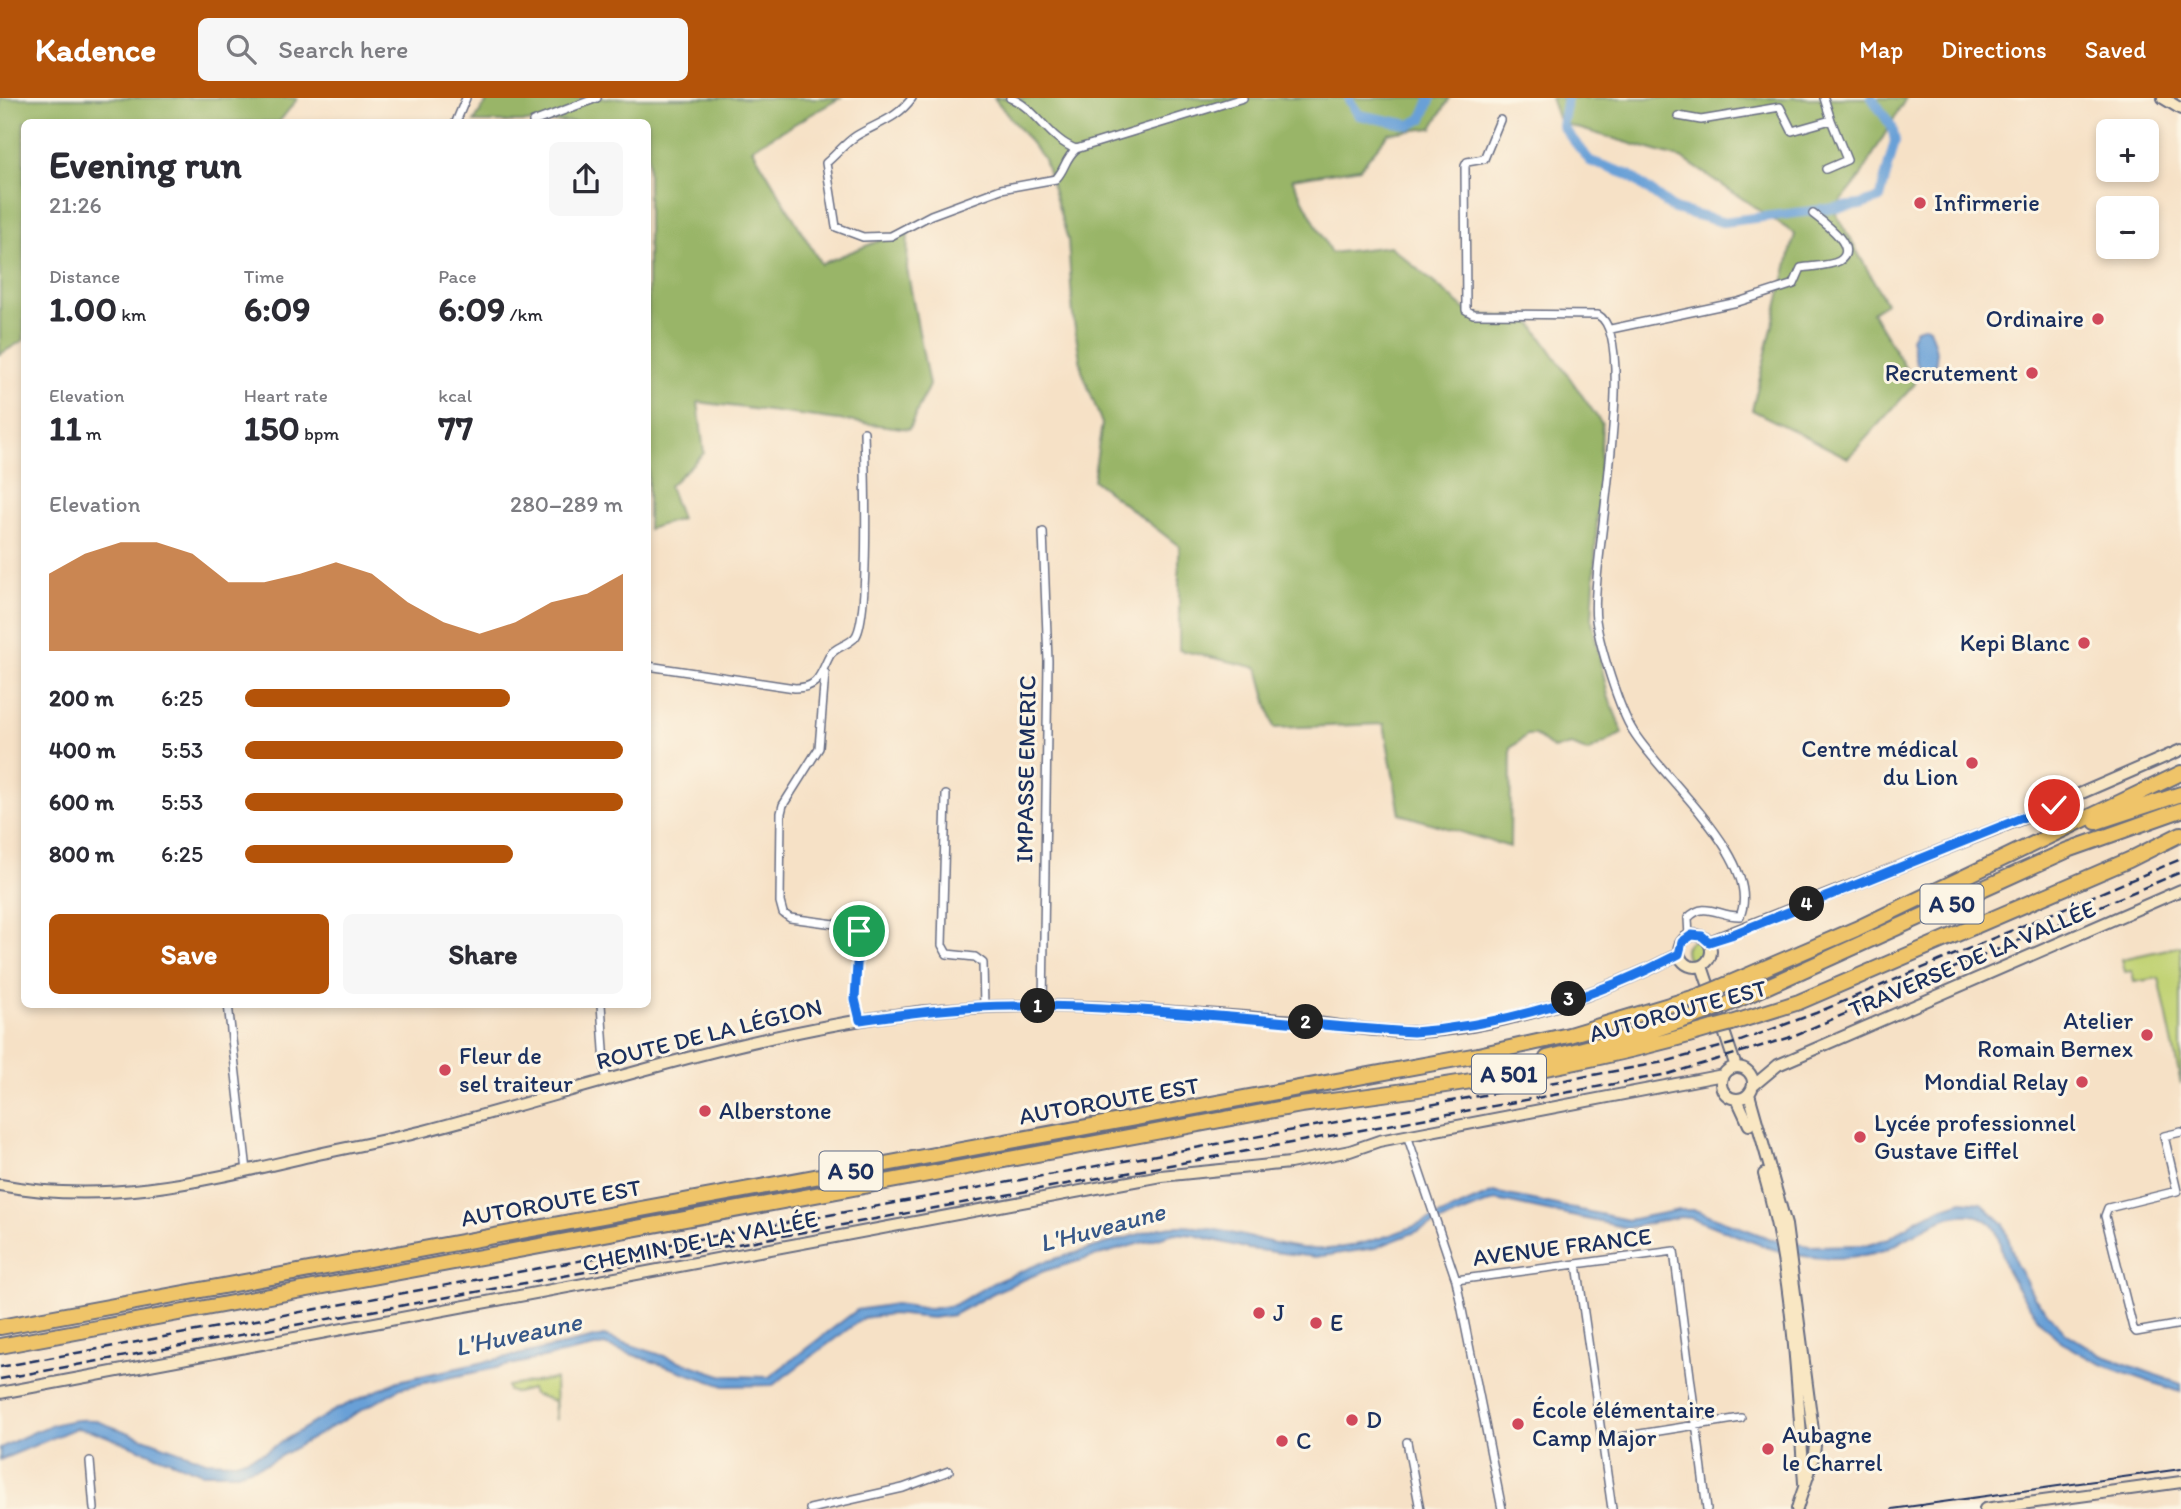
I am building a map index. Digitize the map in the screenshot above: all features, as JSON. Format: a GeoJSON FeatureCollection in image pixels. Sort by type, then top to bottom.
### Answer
{"type":"FeatureCollection","features":[{"type":"Feature","properties":{"kind":"highway","name":"AUTOROUTE EST"},"geometry":{"type":"LineString","coordinates":[[0,1327],[1478,1055],[1569,1035],[1721,987],[1856,929],[2181,773]]}},
{"type":"Feature","properties":{"kind":"highway","name":"A 50"},"geometry":{"type":"LineString","coordinates":[[1856,929],[2096,822],[2181,794]]}},
{"type":"Feature","properties":{"kind":"highway","name":"A 50"},"geometry":{"type":"LineString","coordinates":[[1301,1105],[1528,1063],[1638,1035],[1707,1012],[2068,850],[2181,810]]}},
{"type":"Feature","properties":{"kind":"highway","name":"AUTOROUTE EST"},"geometry":{"type":"LineString","coordinates":[[0,1346],[1301,1105],[1437,1087],[1561,1065],[1732,1023],[1799,1002],[2129,860],[2181,834]]}},
{"type":"Feature","properties":{"kind":"main road"},"geometry":{"type":"LineString","coordinates":[[2163,98],[2181,109]]}},
{"type":"Feature","properties":{"kind":"main road"},"geometry":{"type":"LineString","coordinates":[[1709,942],[2041,810],[2181,750]]}},
{"type":"Feature","properties":{"kind":"main road","name":"TRAVERSE DE LA VALLÉE"},"geometry":{"type":"LineString","coordinates":[[1740,1068],[1778,1065],[2181,890]]}},
{"type":"Feature","properties":{"kind":"main road"},"geometry":{"type":"LineString","coordinates":[[1697,935],[1709,942],[1712,955],[1702,966],[1689,966],[1679,954],[1681,944],[1689,937],[1697,935]]}},
{"type":"Feature","properties":{"kind":"main road","name":"ROUTE DE LA LÉGION"},"geometry":{"type":"LineString","coordinates":[[0,1185],[55,1193],[114,1194],[165,1189],[422,1132],[780,1034],[860,1020],[984,1007],[1043,1006],[1246,1018],[1413,1032],[1497,1021],[1528,1013],[1651,968],[1679,954]]}},
{"type":"Feature","properties":{"kind":"main road"},"geometry":{"type":"LineString","coordinates":[[1702,966],[1740,1068],[1750,1073],[1755,1133],[1782,1225],[1815,1446],[1813,1467],[1804,1484],[1797,1509]]}},
{"type":"Feature","properties":{"kind":"main road","name":"TRAVERSE DE LA VALLÉE"},"geometry":{"type":"LineString","coordinates":[[1751,1090],[1778,1065]]}},
{"type":"Feature","properties":{"kind":"main road"},"geometry":{"type":"LineString","coordinates":[[1740,1068],[1722,1081],[1728,1096],[1737,1099],[1755,1133]]}},
{"type":"Feature","properties":{"kind":"main road","name":"CHEMIN DE LA VALLÉE"},"geometry":{"type":"LineString","coordinates":[[0,1393],[1161,1176],[1290,1163],[1407,1135],[1693,1082],[1722,1081]]}},
{"type":"Feature","properties":{"kind":"main road"},"geometry":{"type":"LineString","coordinates":[[1737,1099],[1751,1090]]}},
{"type":"Feature","properties":{"kind":"main road"},"geometry":{"type":"LineString","coordinates":[[1985,1509],[2181,1482]]}},
{"type":"Feature","properties":{"kind":"street"},"geometry":{"type":"LineString","coordinates":[[457,119],[466,98]]}},
{"type":"Feature","properties":{"kind":"street"},"geometry":{"type":"LineString","coordinates":[[541,119],[597,98]]}},
{"type":"Feature","properties":{"kind":"street"},"geometry":{"type":"LineString","coordinates":[[912,98],[904,109],[880,126],[856,136],[826,163],[836,227],[863,237],[891,236],[931,215],[991,193],[1056,179],[1063,172],[1065,159],[1076,149],[1243,98]]}},
{"type":"Feature","properties":{"kind":"street"},"geometry":{"type":"LineString","coordinates":[[1010,98],[1022,103],[1054,137],[1076,149]]}},
{"type":"Feature","properties":{"kind":"street"},"geometry":{"type":"LineString","coordinates":[[1824,98],[1847,160],[1826,169]]}},
{"type":"Feature","properties":{"kind":"street"},"geometry":{"type":"LineString","coordinates":[[1678,116],[1701,120],[1780,107],[1792,131],[1831,120]]}},
{"type":"Feature","properties":{"kind":"street"},"geometry":{"type":"LineString","coordinates":[[1500,120],[1484,159],[1467,162],[1465,166],[1466,310],[1473,314],[1598,315],[1606,319],[1611,329],[1614,389],[1612,435],[1596,619],[1632,730],[1728,850],[1742,888],[1744,906],[1740,916],[1728,917],[1705,908],[1696,909],[1688,918],[1689,937]]}},
{"type":"Feature","properties":{"kind":"street"},"geometry":{"type":"LineString","coordinates":[[1611,329],[1738,302],[1794,284],[1801,268],[1839,261],[1844,255],[1845,247],[1837,234],[1813,214]]}},
{"type":"Feature","properties":{"kind":"street"},"geometry":{"type":"LineString","coordinates":[[860,1020],[855,999],[857,927],[790,918],[783,913],[780,902],[783,805],[818,748],[825,673],[831,655],[856,635],[861,613],[866,502],[864,432]]}},
{"type":"Feature","properties":{"kind":"street","name":"IMPASSE EMERIC"},"geometry":{"type":"LineString","coordinates":[[1043,1006],[1048,661],[1044,532]]}},
{"type":"Feature","properties":{"kind":"street"},"geometry":{"type":"LineString","coordinates":[[651,666],[795,688],[813,685],[825,673]]}},
{"type":"Feature","properties":{"kind":"street"},"geometry":{"type":"LineString","coordinates":[[946,795],[942,945],[947,954],[975,957],[983,963],[984,1007]]}},
{"type":"Feature","properties":{"kind":"street"},"geometry":{"type":"LineString","coordinates":[[228,1008],[247,1171]]}},
{"type":"Feature","properties":{"kind":"street"},"geometry":{"type":"LineString","coordinates":[[601,1008],[607,1080]]}},
{"type":"Feature","properties":{"kind":"street"},"geometry":{"type":"LineString","coordinates":[[2181,1132],[2164,1136],[2177,1191],[2108,1208],[2105,1216],[2133,1328],[2136,1332],[2146,1333],[2181,1324]]}},
{"type":"Feature","properties":{"kind":"street"},"geometry":{"type":"LineString","coordinates":[[1407,1135],[1456,1280],[1502,1509]]}},
{"type":"Feature","properties":{"kind":"street","name":"AVENUE FRANCE"},"geometry":{"type":"LineString","coordinates":[[1456,1280],[1674,1251],[1696,1425]]}},
{"type":"Feature","properties":{"kind":"street"},"geometry":{"type":"LineString","coordinates":[[1577,1264],[1612,1509]]}},
{"type":"Feature","properties":{"kind":"street"},"geometry":{"type":"LineString","coordinates":[[1602,1440],[1741,1418]]}},
{"type":"Feature","properties":{"kind":"street"},"geometry":{"type":"LineString","coordinates":[[1696,1425],[1707,1509]]}},
{"type":"Feature","properties":{"kind":"street"},"geometry":{"type":"LineString","coordinates":[[1407,1442],[1420,1509]]}},
{"type":"Feature","properties":{"kind":"street"},"geometry":{"type":"LineString","coordinates":[[90,1461],[94,1509]]}},
{"type":"Feature","properties":{"kind":"street"},"geometry":{"type":"LineString","coordinates":[[810,1509],[903,1488],[949,1471]]}},
{"type":"Feature","properties":{"kind":"green space"},"geometry":{"type":"Polygon","coordinates":[[[0,98],[298,98],[281,119],[21,119],[21,342],[0,354],[0,98]]]}},
{"type":"Feature","properties":{"kind":"green space"},"geometry":{"type":"Polygon","coordinates":[[[489,98],[840,98],[752,148],[821,264],[908,229],[907,269],[929,385],[909,429],[698,402],[704,453],[669,486],[681,519],[651,528],[651,119],[476,119],[489,98]]]}},
{"type":"Feature","properties":{"kind":"green space"},"geometry":{"type":"Polygon","coordinates":[[[994,98],[1450,98],[1432,128],[1389,133],[1360,168],[1292,179],[1331,253],[1390,246],[1471,314],[1528,318],[1602,424],[1592,621],[1608,696],[1623,733],[1588,752],[1572,745],[1553,749],[1535,735],[1527,735],[1511,748],[1510,847],[1400,814],[1384,724],[1274,728],[1258,668],[1179,650],[1179,546],[1093,480],[1102,424],[1082,371],[1073,316],[1068,240],[1044,159],[994,98]]]}},
{"type":"Feature","properties":{"kind":"green space"},"geometry":{"type":"Polygon","coordinates":[[[1551,98],[1906,98],[1857,182],[1834,210],[1886,303],[1872,312],[1915,384],[1848,458],[1752,410],[1795,234],[1683,159],[1560,123],[1551,98]]]}},
{"type":"Feature","properties":{"kind":"green space"},"geometry":{"type":"Polygon","coordinates":[[[1696,940],[1704,943],[1707,951],[1704,959],[1696,962],[1688,959],[1685,951],[1688,943],[1696,940]]]}},
{"type":"Feature","properties":{"kind":"green space"},"geometry":{"type":"Polygon","coordinates":[[[2181,946],[2181,1084],[2159,978],[2134,982],[2132,971],[2125,972],[2122,959],[2181,946]]]}},
{"type":"Feature","properties":{"kind":"green space"},"geometry":{"type":"Polygon","coordinates":[[[555,1379],[556,1421],[554,1401],[533,1394],[531,1389],[516,1393],[508,1391],[507,1386],[555,1379]]]}},
{"type":"Feature","properties":{"kind":"water"},"geometry":{"type":"Polygon","coordinates":[[[1925,326],[1929,328],[1936,353],[1935,365],[1927,375],[1916,363],[1911,338],[1916,329],[1925,326]]]}},
{"type":"Feature","properties":{"kind":"water"},"geometry":{"type":"Polygon","coordinates":[[[1494,1192],[1628,1220],[1679,1210],[1695,1210],[1771,1239],[1809,1246],[1869,1245],[1889,1238],[1916,1220],[1944,1207],[1962,1201],[1981,1203],[2004,1224],[2016,1264],[2036,1300],[2066,1333],[2101,1355],[2181,1384],[2181,1392],[2101,1364],[2063,1343],[2034,1313],[2006,1268],[1995,1230],[1985,1219],[1977,1216],[1950,1217],[1874,1253],[1822,1258],[1779,1251],[1691,1218],[1679,1217],[1628,1228],[1496,1200],[1375,1248],[1315,1257],[1249,1249],[1175,1233],[1044,1271],[997,1291],[953,1315],[932,1318],[892,1314],[863,1318],[773,1385],[724,1386],[604,1345],[401,1388],[266,1464],[237,1473],[202,1473],[93,1431],[76,1428],[0,1460],[0,1448],[46,1427],[69,1421],[94,1420],[206,1461],[236,1462],[263,1453],[333,1411],[398,1381],[604,1336],[724,1376],[769,1377],[857,1310],[895,1304],[930,1309],[954,1305],[993,1283],[1041,1263],[1160,1228],[1177,1226],[1214,1229],[1293,1247],[1334,1249],[1404,1230],[1494,1192]]]}},
{"type":"Feature","properties":{"kind":"waterway"},"geometry":{"type":"LineString","coordinates":[[1349,100],[1359,115],[1410,125],[1422,119],[1431,98]]}},
{"type":"Feature","properties":{"kind":"waterway"},"geometry":{"type":"LineString","coordinates":[[1567,98],[1562,126],[1590,161],[1629,175],[1674,209],[1722,222],[1860,205],[1880,198],[1895,141],[1892,127],[1872,98]]}},
{"type":"Feature","properties":{"kind":"tram line"},"geometry":{"type":"LineString","coordinates":[[1892,1509],[2181,1469]]}},
{"type":"Feature","properties":{"kind":"railway"},"geometry":{"type":"LineString","coordinates":[[0,1367],[1664,1062],[1735,1043],[1816,1013],[2181,859]]}},
{"type":"Feature","properties":{"kind":"railway"},"geometry":{"type":"LineString","coordinates":[[0,1379],[1668,1074],[1788,1038],[2181,872]]}},
{"type":"Feature","properties":{"kind":"place","name":"Infirmerie"},"geometry":{"type":"Point","coordinates":[1920,203]}},
{"type":"Feature","properties":{"kind":"place","name":"Ordinaire"},"geometry":{"type":"Point","coordinates":[2098,319]}},
{"type":"Feature","properties":{"kind":"place","name":"Recrutement"},"geometry":{"type":"Point","coordinates":[2032,373]}},
{"type":"Feature","properties":{"kind":"place","name":"Kepi Blanc"},"geometry":{"type":"Point","coordinates":[2084,643]}},
{"type":"Feature","properties":{"kind":"place","name":"Centre médical du Lion"},"geometry":{"type":"Point","coordinates":[1972,763]}},
{"type":"Feature","properties":{"kind":"place","name":"Atelier Romain Bernex"},"geometry":{"type":"Point","coordinates":[2147,1035]}},
{"type":"Feature","properties":{"kind":"place","name":"Fleur de sel traiteur"},"geometry":{"type":"Point","coordinates":[445,1070]}},
{"type":"Feature","properties":{"kind":"place","name":"Mondial Relay"},"geometry":{"type":"Point","coordinates":[2082,1082]}},
{"type":"Feature","properties":{"kind":"place","name":"Alberstone"},"geometry":{"type":"Point","coordinates":[705,1111]}},
{"type":"Feature","properties":{"kind":"place","name":"Lycée professionnel Gustave Eiffel"},"geometry":{"type":"Point","coordinates":[1860,1137]}},
{"type":"Feature","properties":{"kind":"place","name":"J"},"geometry":{"type":"Point","coordinates":[1259,1313]}},
{"type":"Feature","properties":{"kind":"place","name":"E"},"geometry":{"type":"Point","coordinates":[1316,1323]}},
{"type":"Feature","properties":{"kind":"place","name":"D"},"geometry":{"type":"Point","coordinates":[1352,1420]}},
{"type":"Feature","properties":{"kind":"place","name":"École élémentaire Camp Major"},"geometry":{"type":"Point","coordinates":[1518,1424]}},
{"type":"Feature","properties":{"kind":"place","name":"C"},"geometry":{"type":"Point","coordinates":[1282,1441]}},
{"type":"Feature","properties":{"kind":"place","name":"Aubagne le Charrel"},"geometry":{"type":"Point","coordinates":[1768,1449]}},
{"type":"Feature","properties":{"kind":"route"},"geometry":{"type":"LineString","coordinates":[[859,931],[855,999],[860,1020],[984,1007],[1043,1006],[1246,1018],[1385,1031],[1441,1030],[1497,1021],[1550,1006],[1660,964],[1679,954],[1682,942],[1692,935],[1702,936],[1709,942],[1731,935],[2054,805]]}},
{"type":"Feature","properties":{"kind":"water label","name":"L'Huveaune"},"geometry":{"type":"Point","coordinates":[1102,1227]}},
{"type":"Feature","properties":{"kind":"water label","name":"L'Huveaune"},"geometry":{"type":"Point","coordinates":[518,1334]}}]}
